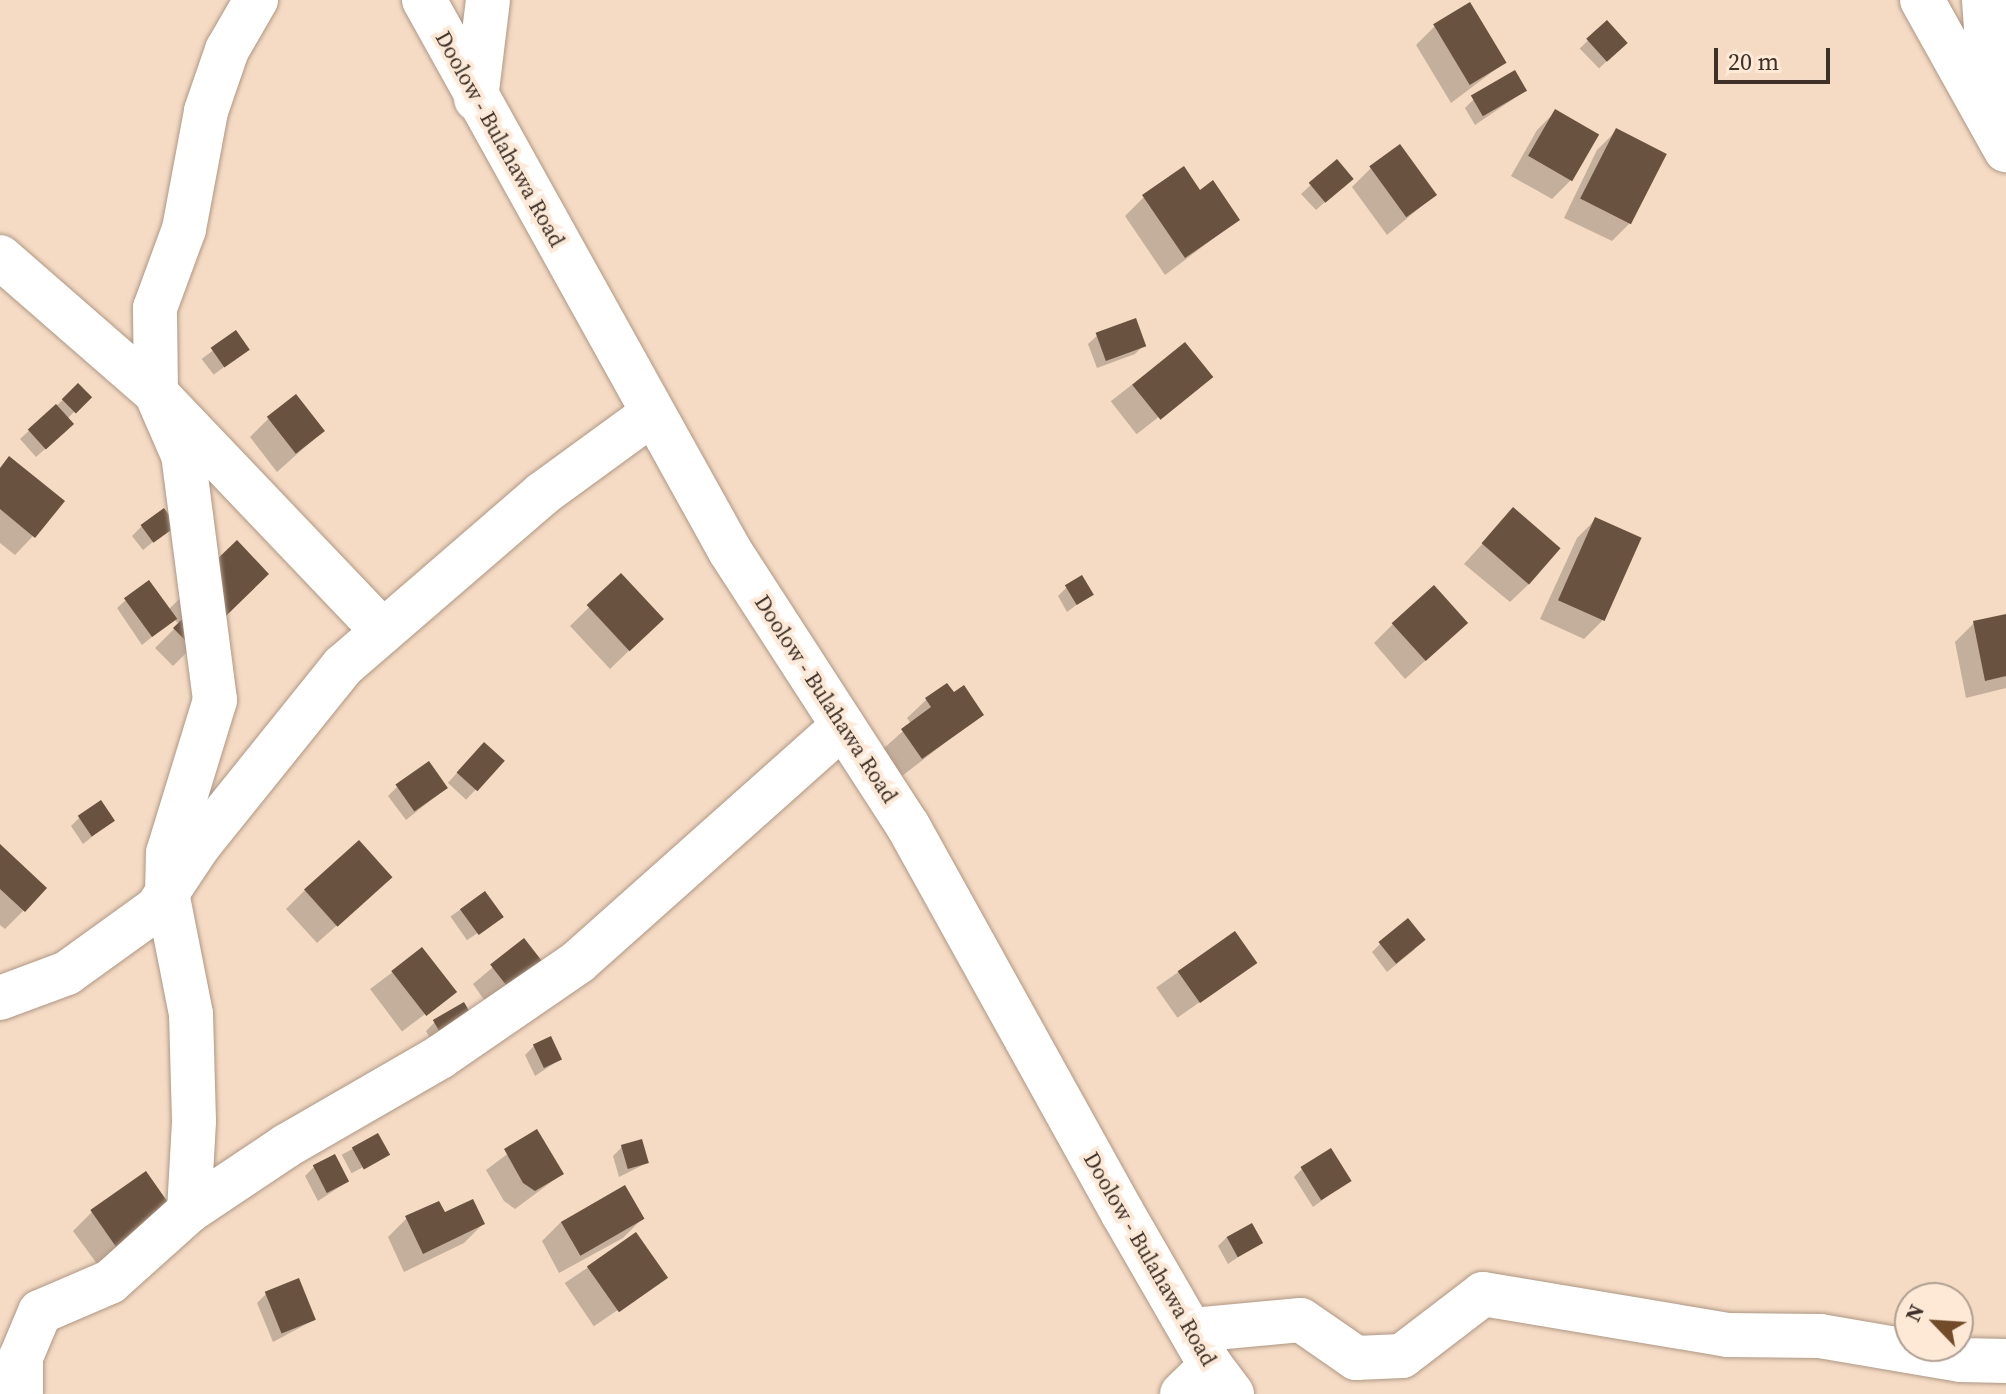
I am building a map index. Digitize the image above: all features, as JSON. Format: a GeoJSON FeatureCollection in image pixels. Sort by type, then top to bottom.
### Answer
{"type":"FeatureCollection","features":[{"type":"Feature","properties":{"kind":"street"},"geometry":{"type":"LineString","coordinates":[[189,1211],[194,1121],[191,1014],[167,893],[168,853],[215,700],[183,455],[156,393],[155,308],[184,229],[206,111],[227,50],[256,0]]}},
{"type":"Feature","properties":{"kind":"street","name":"Doolow - Bulahawa Road"},"geometry":{"type":"LineString","coordinates":[[424,0],[476,99],[730,551],[908,826],[1204,1371]]}},
{"type":"Feature","properties":{"kind":"street"},"geometry":{"type":"LineString","coordinates":[[476,99],[488,0]]}},
{"type":"Feature","properties":{"kind":"street"},"geometry":{"type":"LineString","coordinates":[[1922,0],[2000,141]]}},
{"type":"Feature","properties":{"kind":"street"},"geometry":{"type":"LineString","coordinates":[[1984,0],[2000,141]]}},
{"type":"Feature","properties":{"kind":"street"},"geometry":{"type":"LineString","coordinates":[[0,257],[156,393],[383,631]]}},
{"type":"Feature","properties":{"kind":"street"},"geometry":{"type":"LineString","coordinates":[[0,998],[67,973],[157,908],[199,845],[343,666],[542,494],[653,413]]}},
{"type":"Feature","properties":{"kind":"street"},"geometry":{"type":"LineString","coordinates":[[21,1394],[21,1357],[40,1312],[110,1282],[189,1211],[286,1146],[440,1057],[578,962],[843,726]]}},
{"type":"Feature","properties":{"kind":"street"},"geometry":{"type":"LineString","coordinates":[[1204,1371],[1301,1320],[1356,1358],[1402,1356],[1483,1294],[1728,1335],[1820,1336],[1961,1360],[2006,1361]]}},
{"type":"Feature","properties":{"kind":"building"},"geometry":{"type":"Polygon","coordinates":[[[1470,2],[1507,63],[1470,85],[1433,24],[1470,2]]]}},
{"type":"Feature","properties":{"kind":"building"},"geometry":{"type":"Polygon","coordinates":[[[1607,20],[1628,43],[1607,62],[1586,39],[1607,20]]]}},
{"type":"Feature","properties":{"kind":"building"},"geometry":{"type":"Polygon","coordinates":[[[1515,70],[1527,91],[1483,116],[1471,96],[1515,70]]]}},
{"type":"Feature","properties":{"kind":"building"},"geometry":{"type":"Polygon","coordinates":[[[1555,109],[1599,134],[1572,181],[1528,156],[1555,109]]]}},
{"type":"Feature","properties":{"kind":"building"},"geometry":{"type":"Polygon","coordinates":[[[1616,128],[1667,154],[1631,224],[1580,198],[1616,128]]]}},
{"type":"Feature","properties":{"kind":"building"},"geometry":{"type":"Polygon","coordinates":[[[1400,144],[1437,195],[1406,217],[1369,166],[1400,144]]]}},
{"type":"Feature","properties":{"kind":"building"},"geometry":{"type":"Polygon","coordinates":[[[1337,159],[1354,179],[1325,203],[1309,183],[1337,159]]]}},
{"type":"Feature","properties":{"kind":"building"},"geometry":{"type":"Polygon","coordinates":[[[1184,166],[1200,190],[1213,180],[1240,220],[1185,258],[1142,195],[1184,166]]]}},
{"type":"Feature","properties":{"kind":"building"},"geometry":{"type":"Polygon","coordinates":[[[1136,318],[1146,346],[1106,361],[1096,333],[1136,318]]]}},
{"type":"Feature","properties":{"kind":"building"},"geometry":{"type":"Polygon","coordinates":[[[236,330],[250,350],[224,367],[211,348],[236,330]]]}},
{"type":"Feature","properties":{"kind":"building"},"geometry":{"type":"Polygon","coordinates":[[[1185,342],[1213,377],[1160,420],[1132,385],[1185,342]]]}},
{"type":"Feature","properties":{"kind":"building"},"geometry":{"type":"Polygon","coordinates":[[[78,383],[92,397],[76,413],[62,399],[78,383]]]}},
{"type":"Feature","properties":{"kind":"building"},"geometry":{"type":"Polygon","coordinates":[[[296,394],[325,431],[296,454],[267,417],[296,394]]]}},
{"type":"Feature","properties":{"kind":"building"},"geometry":{"type":"Polygon","coordinates":[[[56,404],[74,424],[46,449],[28,429],[56,404]]]}},
{"type":"Feature","properties":{"kind":"building"},"geometry":{"type":"Polygon","coordinates":[[[9,456],[65,501],[35,538],[0,509],[0,468],[9,456]]]}},
{"type":"Feature","properties":{"kind":"building"},"geometry":{"type":"Polygon","coordinates":[[[1513,507],[1561,548],[1529,585],[1482,543],[1513,507]]]}},
{"type":"Feature","properties":{"kind":"building"},"geometry":{"type":"Polygon","coordinates":[[[164,508],[177,526],[153,543],[141,525],[164,508]]]}},
{"type":"Feature","properties":{"kind":"building"},"geometry":{"type":"Polygon","coordinates":[[[1595,517],[1642,538],[1605,621],[1558,600],[1595,517]]]}},
{"type":"Feature","properties":{"kind":"building"},"geometry":{"type":"Polygon","coordinates":[[[237,540],[269,574],[193,648],[173,628],[197,605],[184,591],[237,540]]]}},
{"type":"Feature","properties":{"kind":"building"},"geometry":{"type":"Polygon","coordinates":[[[621,573],[664,619],[630,651],[587,605],[621,573]]]}},
{"type":"Feature","properties":{"kind":"building"},"geometry":{"type":"Polygon","coordinates":[[[1082,575],[1094,595],[1077,605],[1065,585],[1082,575]]]}},
{"type":"Feature","properties":{"kind":"building"},"geometry":{"type":"Polygon","coordinates":[[[149,580],[177,619],[152,637],[124,598],[149,580]]]}},
{"type":"Feature","properties":{"kind":"building"},"geometry":{"type":"Polygon","coordinates":[[[1434,585],[1468,623],[1426,661],[1392,623],[1434,585]]]}},
{"type":"Feature","properties":{"kind":"building"},"geometry":{"type":"Polygon","coordinates":[[[2006,614],[2006,676],[1985,681],[1973,621],[2006,614]]]}},
{"type":"Feature","properties":{"kind":"building"},"geometry":{"type":"Polygon","coordinates":[[[947,683],[954,692],[964,685],[984,715],[922,759],[901,729],[931,707],[925,698],[947,683]]]}},
{"type":"Feature","properties":{"kind":"building"},"geometry":{"type":"Polygon","coordinates":[[[484,742],[505,761],[477,791],[457,772],[484,742]]]}},
{"type":"Feature","properties":{"kind":"building"},"geometry":{"type":"Polygon","coordinates":[[[429,761],[448,788],[414,812],[395,785],[429,761]]]}},
{"type":"Feature","properties":{"kind":"building"},"geometry":{"type":"Polygon","coordinates":[[[101,800],[115,821],[92,836],[78,816],[101,800]]]}},
{"type":"Feature","properties":{"kind":"building"},"geometry":{"type":"Polygon","coordinates":[[[359,840],[392,877],[337,927],[304,890],[359,840]]]}},
{"type":"Feature","properties":{"kind":"building"},"geometry":{"type":"Polygon","coordinates":[[[0,844],[47,888],[25,912],[0,889],[0,844]]]}},
{"type":"Feature","properties":{"kind":"building"},"geometry":{"type":"Polygon","coordinates":[[[485,891],[504,917],[479,935],[460,909],[485,891]]]}},
{"type":"Feature","properties":{"kind":"building"},"geometry":{"type":"Polygon","coordinates":[[[1408,918],[1426,940],[1396,964],[1378,942],[1408,918]]]}},
{"type":"Feature","properties":{"kind":"building"},"geometry":{"type":"Polygon","coordinates":[[[1235,931],[1257,963],[1200,1003],[1178,971],[1235,931]]]}},
{"type":"Feature","properties":{"kind":"building"},"geometry":{"type":"Polygon","coordinates":[[[524,938],[549,970],[515,997],[490,964],[524,938]]]}},
{"type":"Feature","properties":{"kind":"building"},"geometry":{"type":"Polygon","coordinates":[[[422,947],[457,992],[426,1016],[391,971],[422,947]]]}},
{"type":"Feature","properties":{"kind":"building"},"geometry":{"type":"Polygon","coordinates":[[[464,1002],[478,1026],[447,1044],[433,1020],[464,1002]]]}},
{"type":"Feature","properties":{"kind":"building"},"geometry":{"type":"Polygon","coordinates":[[[551,1036],[562,1060],[544,1068],[533,1044],[551,1036]]]}},
{"type":"Feature","properties":{"kind":"building"},"geometry":{"type":"Polygon","coordinates":[[[537,1129],[564,1174],[535,1191],[523,1183],[504,1149],[537,1129]]]}},
{"type":"Feature","properties":{"kind":"building"},"geometry":{"type":"Polygon","coordinates":[[[378,1133],[390,1155],[364,1169],[352,1148],[378,1133]]]}},
{"type":"Feature","properties":{"kind":"building"},"geometry":{"type":"Polygon","coordinates":[[[642,1139],[649,1163],[628,1169],[621,1145],[642,1139]]]}},
{"type":"Feature","properties":{"kind":"building"},"geometry":{"type":"Polygon","coordinates":[[[1331,1148],[1352,1181],[1321,1200],[1300,1167],[1331,1148]]]}},
{"type":"Feature","properties":{"kind":"building"},"geometry":{"type":"Polygon","coordinates":[[[335,1154],[349,1182],[327,1193],[313,1165],[335,1154]]]}},
{"type":"Feature","properties":{"kind":"building"},"geometry":{"type":"Polygon","coordinates":[[[146,1171],[177,1215],[121,1254],[90,1210],[146,1171]]]}},
{"type":"Feature","properties":{"kind":"building"},"geometry":{"type":"Polygon","coordinates":[[[625,1185],[644,1219],[580,1256],[561,1222],[625,1185]]]}},
{"type":"Feature","properties":{"kind":"building"},"geometry":{"type":"Polygon","coordinates":[[[473,1199],[485,1224],[423,1254],[405,1216],[439,1201],[445,1212],[473,1199]]]}},
{"type":"Feature","properties":{"kind":"building"},"geometry":{"type":"Polygon","coordinates":[[[1252,1223],[1263,1243],[1238,1257],[1227,1237],[1252,1223]]]}},
{"type":"Feature","properties":{"kind":"building"},"geometry":{"type":"Polygon","coordinates":[[[636,1232],[668,1278],[619,1312],[587,1266],[636,1232]]]}},
{"type":"Feature","properties":{"kind":"building"},"geometry":{"type":"Polygon","coordinates":[[[299,1278],[316,1320],[282,1334],[265,1292],[299,1278]]]}}]}
